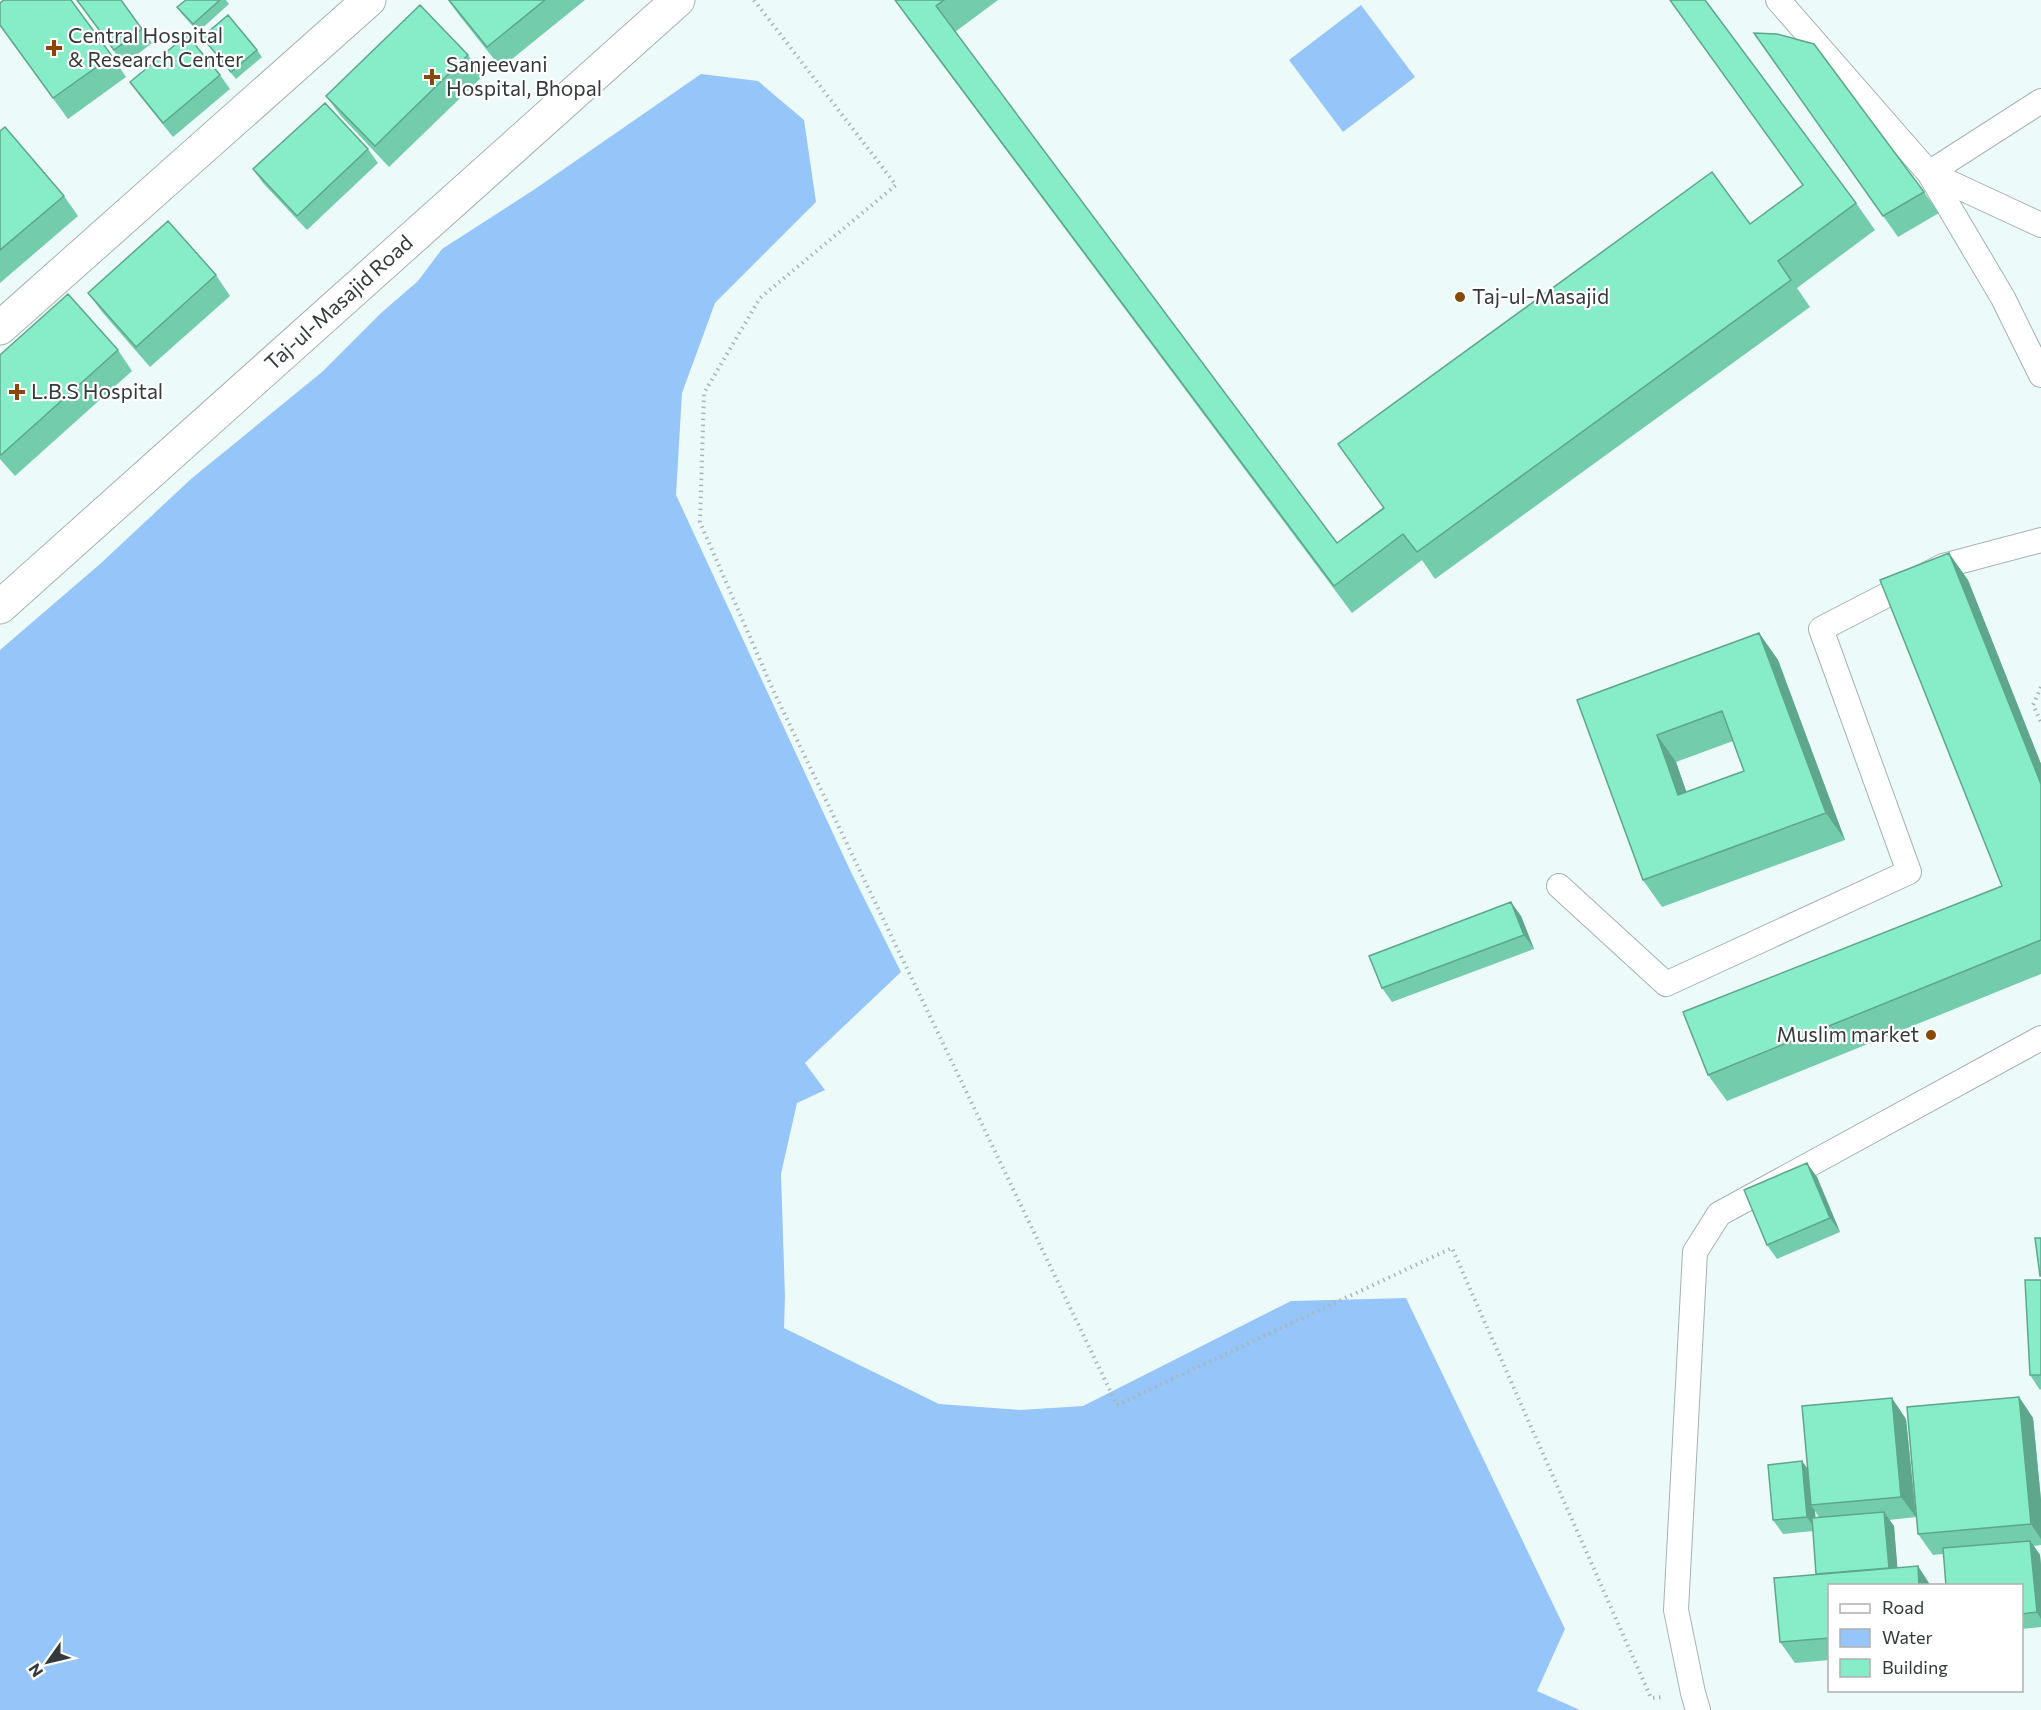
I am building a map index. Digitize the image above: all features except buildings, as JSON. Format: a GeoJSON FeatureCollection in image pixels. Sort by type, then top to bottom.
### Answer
{"type":"FeatureCollection","features":[{"type":"Feature","properties":{"kind":"main road"},"geometry":{"type":"LineString","coordinates":[[0,328],[369,0]]}},
{"type":"Feature","properties":{"kind":"main road","name":"Taj-ul-Masajid Road"},"geometry":{"type":"LineString","coordinates":[[0,607],[678,0]]}},
{"type":"Feature","properties":{"kind":"lane"},"geometry":{"type":"LineString","coordinates":[[1778,0],[1929,173],[2003,298],[2041,375]]}},
{"type":"Feature","properties":{"kind":"lane"},"geometry":{"type":"LineString","coordinates":[[1929,173],[2041,101]]}},
{"type":"Feature","properties":{"kind":"lane"},"geometry":{"type":"LineString","coordinates":[[1929,173],[2041,225]]}},
{"type":"Feature","properties":{"kind":"lane"},"geometry":{"type":"LineString","coordinates":[[1559,886],[1666,984],[1909,873],[1821,629],[1944,566],[2041,540]]}},
{"type":"Feature","properties":{"kind":"lane"},"geometry":{"type":"LineString","coordinates":[[1696,1702],[1676,1610],[1695,1252],[1719,1214],[2041,1038]]}},
{"type":"Feature","properties":{"kind":"path"},"geometry":{"type":"LineString","coordinates":[[754,0],[896,185],[760,298],[704,393],[700,522],[773,690],[1117,1405],[1452,1248],[1651,1698],[1696,1702]]}},
{"type":"Feature","properties":{"kind":"path"},"geometry":{"type":"LineString","coordinates":[[2041,687],[2033,705],[2041,722]]}},
{"type":"Feature","properties":{"kind":"water"},"geometry":{"type":"Polygon","coordinates":[[[1361,5],[1415,77],[1343,132],[1289,60],[1361,5]]]}},
{"type":"Feature","properties":{"kind":"water"},"geometry":{"type":"Polygon","coordinates":[[[701,74],[758,81],[804,120],[816,202],[715,303],[682,393],[676,495],[850,870],[901,972],[805,1063],[825,1090],[797,1103],[781,1174],[784,1328],[939,1404],[1020,1410],[1083,1406],[1291,1301],[1406,1298],[1565,1629],[1537,1691],[1580,1710],[0,1710],[0,650],[100,564],[191,479],[322,372],[381,313],[418,281],[442,249],[535,189],[701,74]]]}},
{"type":"Feature","properties":{"kind":"place","name":"Central Hospital & Research Center"},"geometry":{"type":"Point","coordinates":[54,48]}},
{"type":"Feature","properties":{"kind":"place","name":"Sanjeevani Hospital, Bhopal"},"geometry":{"type":"Point","coordinates":[432,77]}},
{"type":"Feature","properties":{"kind":"place","name":"Taj-ul-Masajid"},"geometry":{"type":"Point","coordinates":[1460,297]}},
{"type":"Feature","properties":{"kind":"place","name":"L.B.S Hospital"},"geometry":{"type":"Point","coordinates":[17,392]}},
{"type":"Feature","properties":{"kind":"place","name":"Muslim market"},"geometry":{"type":"Point","coordinates":[1931,1035]}}]}
